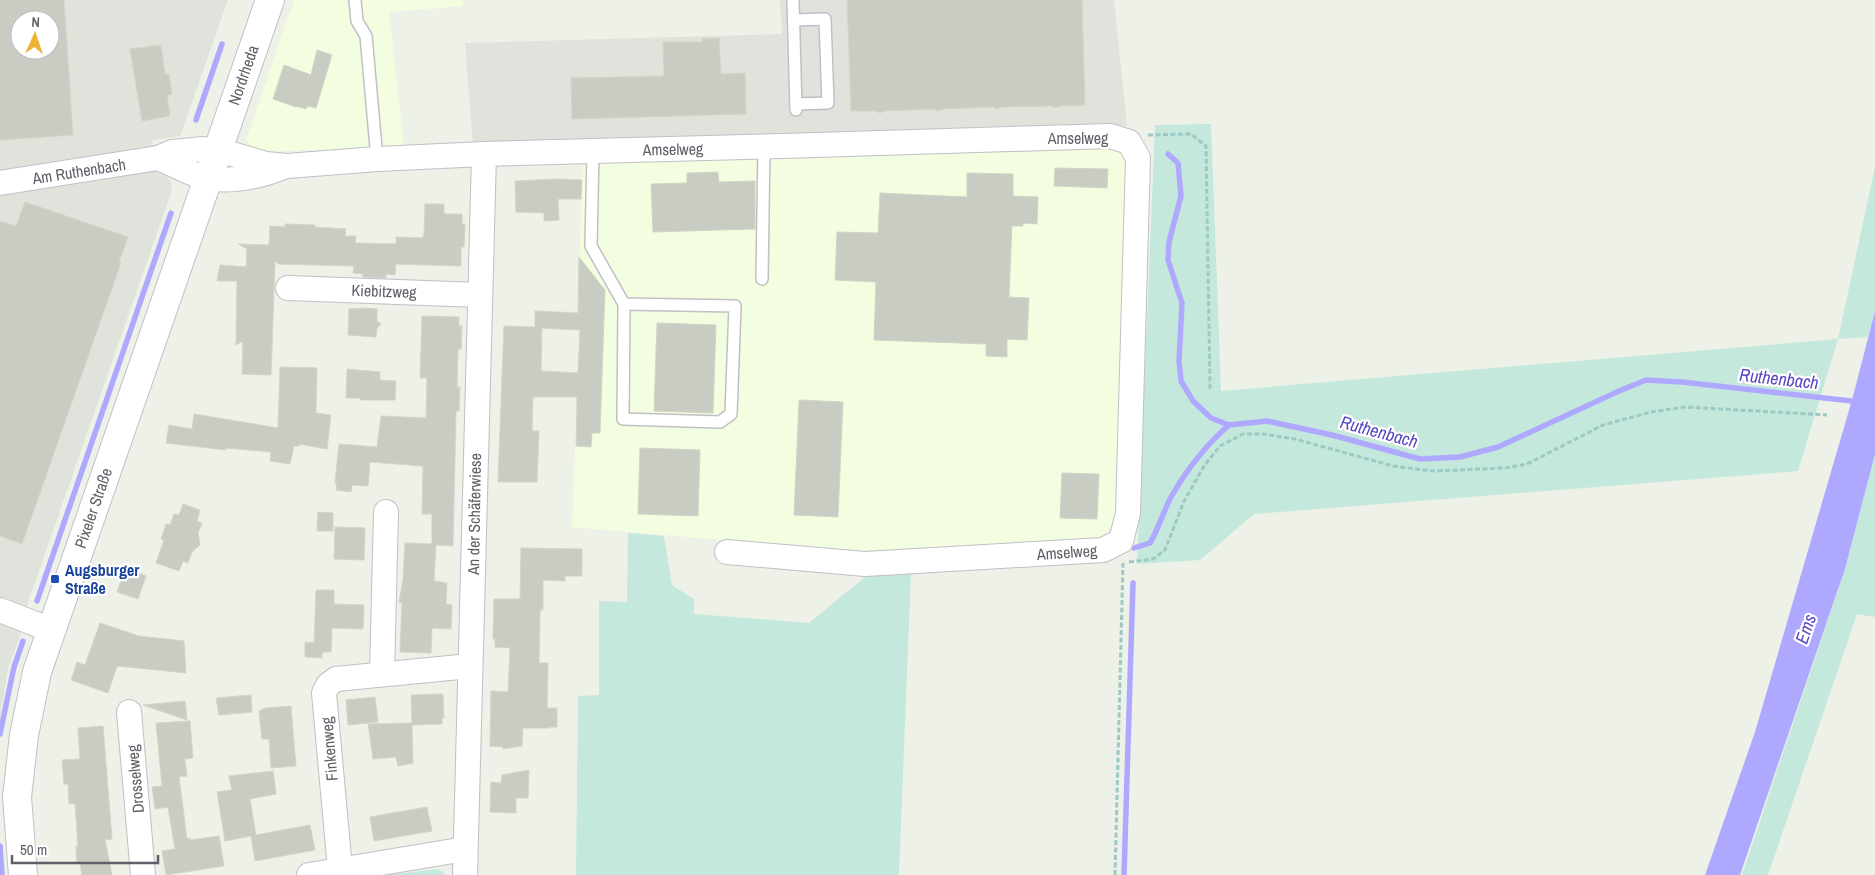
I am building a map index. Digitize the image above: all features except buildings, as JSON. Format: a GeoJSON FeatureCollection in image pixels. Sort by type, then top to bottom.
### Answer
{"type":"FeatureCollection","features":[{"type":"Feature","properties":{"kind":"main road","name":"Nordrheda"},"geometry":{"type":"LineString","coordinates":[[217,151],[270,0]]}},
{"type":"Feature","properties":{"kind":"main road","name":"Pixeler Straße"},"geometry":{"type":"LineString","coordinates":[[23,875],[17,798],[24,735],[37,672],[217,151]]}},
{"type":"Feature","properties":{"kind":"street","name":"Amselweg"},"geometry":{"type":"LineString","coordinates":[[217,151],[266,164],[287,166],[377,159],[484,154],[1110,136],[1130,142],[1138,158],[1128,513],[1122,552],[1103,550],[865,564],[726,552]]}},
{"type":"Feature","properties":{"kind":"street","name":"Am Ruthenbach"},"geometry":{"type":"LineString","coordinates":[[0,184],[158,158],[172,152],[203,148],[217,151]]}},
{"type":"Feature","properties":{"kind":"street","name":"An der Schäferwiese"},"geometry":{"type":"LineString","coordinates":[[465,875],[484,154]]}},
{"type":"Feature","properties":{"kind":"street"},"geometry":{"type":"LineString","coordinates":[[158,158],[197,175],[208,177]]}},
{"type":"Feature","properties":{"kind":"street","name":"Amselweg"},"geometry":{"type":"LineString","coordinates":[[208,177],[224,180],[267,174],[287,166]]}},
{"type":"Feature","properties":{"kind":"street","name":"Kiebitzweg"},"geometry":{"type":"LineString","coordinates":[[288,288],[480,295]]}},
{"type":"Feature","properties":{"kind":"street"},"geometry":{"type":"LineString","coordinates":[[382,674],[386,512]]}},
{"type":"Feature","properties":{"kind":"street"},"geometry":{"type":"LineString","coordinates":[[0,610],[51,630]]}},
{"type":"Feature","properties":{"kind":"street","name":"Finkenweg"},"geometry":{"type":"LineString","coordinates":[[340,869],[324,693],[328,685],[336,679],[470,666]]}},
{"type":"Feature","properties":{"kind":"street","name":"Drosselweg"},"geometry":{"type":"LineString","coordinates":[[129,712],[143,875]]}},
{"type":"Feature","properties":{"kind":"street"},"geometry":{"type":"LineString","coordinates":[[309,875],[465,849]]}},
{"type":"Feature","properties":{"kind":"lane"},"geometry":{"type":"LineString","coordinates":[[355,0],[358,21],[366,36],[377,159]]}},
{"type":"Feature","properties":{"kind":"lane"},"geometry":{"type":"LineString","coordinates":[[794,0],[794,20],[796,108],[828,103],[825,19],[794,20]]}},
{"type":"Feature","properties":{"kind":"lane"},"geometry":{"type":"LineString","coordinates":[[762,278],[764,147]]}},
{"type":"Feature","properties":{"kind":"lane"},"geometry":{"type":"LineString","coordinates":[[593,151],[590,246],[624,304],[623,419],[720,422],[730,414],[735,306],[624,304]]}},
{"type":"Feature","properties":{"kind":"path"},"geometry":{"type":"LineString","coordinates":[[1130,142],[1145,135],[1191,134],[1206,146],[1210,389]]}},
{"type":"Feature","properties":{"kind":"path"},"geometry":{"type":"LineString","coordinates":[[1115,875],[1122,552],[1154,559],[1165,550],[1184,501],[1204,466],[1220,446],[1243,434],[1263,434],[1295,439],[1393,466],[1432,470],[1505,468],[1527,464],[1603,425],[1651,412],[1685,407],[1826,415]]}},
{"type":"Feature","properties":{"kind":"shaded area"},"geometry":{"type":"Polygon","coordinates":[[[0,0],[228,0],[180,136],[152,140],[157,173],[166,176],[171,182],[172,190],[25,611],[20,636],[8,669],[0,718],[0,0]]]}},
{"type":"Feature","properties":{"kind":"shaded area"},"geometry":{"type":"Polygon","coordinates":[[[294,0],[462,0],[463,6],[389,12],[404,147],[254,152],[246,140],[294,0]]]}},
{"type":"Feature","properties":{"kind":"shaded area"},"geometry":{"type":"Polygon","coordinates":[[[780,0],[1114,0],[1127,126],[786,134],[473,145],[465,43],[782,34],[780,0]]]}},
{"type":"Feature","properties":{"kind":"shaded area"},"geometry":{"type":"Polygon","coordinates":[[[1211,124],[1221,391],[1838,339],[1798,471],[1254,514],[1200,560],[1137,564],[1155,125],[1211,124]]]}},
{"type":"Feature","properties":{"kind":"shaded area"},"geometry":{"type":"Polygon","coordinates":[[[1111,144],[1124,150],[1130,161],[1120,514],[1105,537],[868,553],[572,527],[581,291],[578,290],[583,161],[1111,144]]]}},
{"type":"Feature","properties":{"kind":"shaded area"},"geometry":{"type":"Polygon","coordinates":[[[1875,167],[1875,311],[1868,337],[1838,339],[1875,167]]]}},
{"type":"Feature","properties":{"kind":"shaded area"},"geometry":{"type":"Polygon","coordinates":[[[1875,454],[1875,617],[1857,614],[1768,875],[1742,875],[1845,569],[1875,454]]]}},
{"type":"Feature","properties":{"kind":"shaded area"},"geometry":{"type":"Polygon","coordinates":[[[628,533],[664,536],[672,585],[694,599],[694,614],[809,623],[865,577],[911,571],[899,875],[576,875],[578,696],[599,695],[599,601],[627,602],[628,533]]]}},
{"type":"Feature","properties":{"kind":"shaded area"},"geometry":{"type":"Polygon","coordinates":[[[438,869],[446,875],[387,875],[438,869]]]}},
{"type":"Feature","properties":{"kind":"water","name":"Ems"},"geometry":{"type":"Polygon","coordinates":[[[1875,311],[1875,454],[1845,569],[1740,875],[1705,875],[1755,732],[1852,400],[1875,311]]]}},
{"type":"Feature","properties":{"kind":"waterway"},"geometry":{"type":"LineString","coordinates":[[196,120],[222,44]]}},
{"type":"Feature","properties":{"kind":"waterway","name":"Ruthenbach"},"geometry":{"type":"LineString","coordinates":[[1168,154],[1178,163],[1181,196],[1169,242],[1168,260],[1182,303],[1179,361],[1181,381],[1193,401],[1211,418],[1229,425],[1267,421],[1332,435],[1420,459],[1460,457],[1498,447],[1646,380],[1682,382],[1860,402]]}},
{"type":"Feature","properties":{"kind":"waterway"},"geometry":{"type":"LineString","coordinates":[[37,601],[171,213]]}},
{"type":"Feature","properties":{"kind":"waterway"},"geometry":{"type":"LineString","coordinates":[[1134,548],[1150,543],[1171,497],[1183,477],[1204,450],[1229,425]]}},
{"type":"Feature","properties":{"kind":"waterway"},"geometry":{"type":"LineString","coordinates":[[1124,875],[1133,583]]}},
{"type":"Feature","properties":{"kind":"waterway"},"geometry":{"type":"LineString","coordinates":[[0,734],[14,667],[23,641]]}},
{"type":"Feature","properties":{"kind":"waterway"},"geometry":{"type":"LineString","coordinates":[[0,846],[2,875]]}},
{"type":"Feature","properties":{"kind":"place","name":"Augsburger Straße"},"geometry":{"type":"Point","coordinates":[55,579]}}]}
